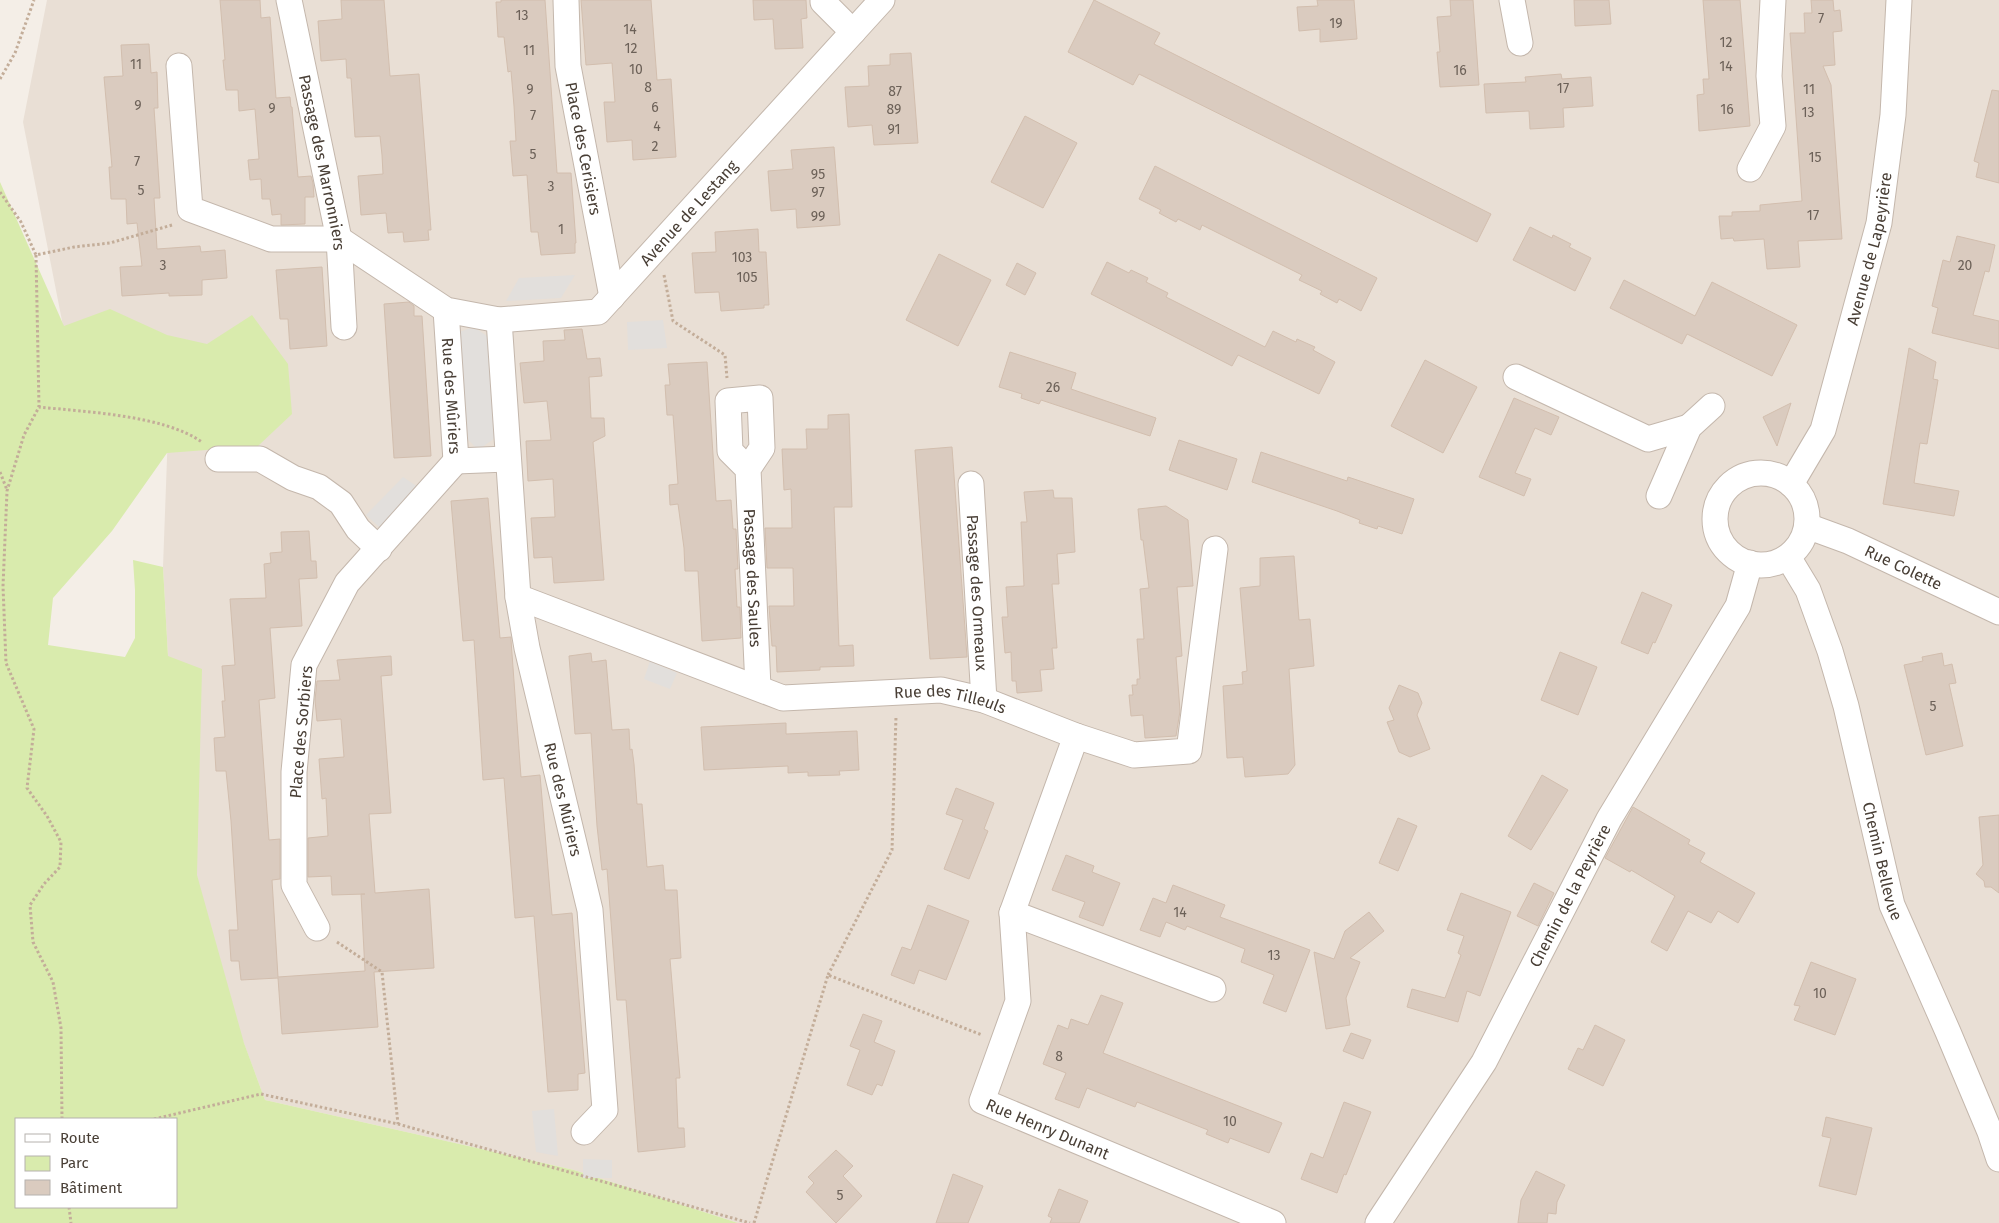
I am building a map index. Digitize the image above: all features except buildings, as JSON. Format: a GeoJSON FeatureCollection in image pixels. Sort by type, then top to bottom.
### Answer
{"type":"FeatureCollection","features":[{"type":"Feature","properties":{"kind":"street","name":"Passage des Marronniers"},"geometry":{"type":"LineString","coordinates":[[289,0],[339,239],[344,327]]}},
{"type":"Feature","properties":{"kind":"street","name":"Place des Cerisiers"},"geometry":{"type":"LineString","coordinates":[[566,0],[568,66],[612,297]]}},
{"type":"Feature","properties":{"kind":"street"},"geometry":{"type":"LineString","coordinates":[[823,0],[853,32]]}},
{"type":"Feature","properties":{"kind":"street","name":"Avenue de Lestang"},"geometry":{"type":"LineString","coordinates":[[446,310],[499,320],[598,312],[882,0]]}},
{"type":"Feature","properties":{"kind":"street"},"geometry":{"type":"LineString","coordinates":[[1512,0],[1520,43]]}},
{"type":"Feature","properties":{"kind":"street"},"geometry":{"type":"LineString","coordinates":[[1750,169],[1773,126],[1769,76],[1773,0]]}},
{"type":"Feature","properties":{"kind":"street","name":"Avenue de Lapeyrière"},"geometry":{"type":"LineString","coordinates":[[1791,484],[1823,430],[1880,223],[1893,115],[1899,0]]}},
{"type":"Feature","properties":{"kind":"street"},"geometry":{"type":"LineString","coordinates":[[179,66],[190,209],[271,239],[339,239],[446,310]]}},
{"type":"Feature","properties":{"kind":"street","name":"Rue des Mûriers"},"geometry":{"type":"LineString","coordinates":[[446,310],[456,461],[507,459]]}},
{"type":"Feature","properties":{"kind":"street","name":"Rue des Mûriers"},"geometry":{"type":"LineString","coordinates":[[499,320],[518,598],[527,648],[590,910],[605,1110],[584,1132]]}},
{"type":"Feature","properties":{"kind":"street"},"geometry":{"type":"LineString","coordinates":[[1516,377],[1648,439],[1689,427]]}},
{"type":"Feature","properties":{"kind":"street","name":"Passage des Saules"},"geometry":{"type":"LineString","coordinates":[[728,401],[760,398],[762,448],[748,469],[758,687]]}},
{"type":"Feature","properties":{"kind":"street"},"geometry":{"type":"LineString","coordinates":[[1658,496],[1689,427],[1712,406]]}},
{"type":"Feature","properties":{"kind":"street"},"geometry":{"type":"LineString","coordinates":[[218,459],[260,460],[294,478],[318,487],[341,503],[358,529],[379,549]]}},
{"type":"Feature","properties":{"kind":"street","name":"Place des Sorbiers"},"geometry":{"type":"LineString","coordinates":[[317,928],[294,885],[294,772],[304,665],[347,583],[456,461]]}},
{"type":"Feature","properties":{"kind":"street"},"geometry":{"type":"LineString","coordinates":[[1767,473],[1780,477],[1799,492],[1804,503],[1807,526],[1797,549],[1788,557],[1769,564],[1750,564],[1737,558],[1726,549],[1719,537],[1716,510],[1721,496],[1729,485],[1741,477],[1767,473]]}},
{"type":"Feature","properties":{"kind":"street","name":"Passage des Ormeaux"},"geometry":{"type":"LineString","coordinates":[[972,484],[984,700]]}},
{"type":"Feature","properties":{"kind":"street","name":"Rue Colette"},"geometry":{"type":"LineString","coordinates":[[1807,526],[1848,541],[1999,612]]}},
{"type":"Feature","properties":{"kind":"street","name":"Rue des Tilleuls"},"geometry":{"type":"LineString","coordinates":[[518,598],[783,698],[942,690],[984,700],[1076,736],[1134,755],[1189,751],[1215,548]]}},
{"type":"Feature","properties":{"kind":"street","name":"Chemin Bellevue"},"geometry":{"type":"LineString","coordinates":[[1788,557],[1808,590],[1836,670],[1892,905],[1948,1032],[1990,1132],[1999,1159]]}},
{"type":"Feature","properties":{"kind":"street","name":"Chemin de la Peyrière"},"geometry":{"type":"LineString","coordinates":[[1378,1223],[1484,1062],[1608,820],[1738,606],[1750,564]]}},
{"type":"Feature","properties":{"kind":"street","name":"Rue Henry Dunant"},"geometry":{"type":"LineString","coordinates":[[1076,736],[1012,913],[1018,1001],[982,1101],[1273,1223]]}},
{"type":"Feature","properties":{"kind":"street"},"geometry":{"type":"LineString","coordinates":[[1012,913],[1213,989]]}},
{"type":"Feature","properties":{"kind":"path"},"geometry":{"type":"LineString","coordinates":[[0,79],[16,53],[34,0]]}},
{"type":"Feature","properties":{"kind":"path"},"geometry":{"type":"LineString","coordinates":[[0,192],[21,222],[36,255],[39,407],[24,435],[7,491],[3,586],[6,662],[34,729],[27,788],[47,816],[61,842],[60,866],[44,884],[30,905],[33,942],[53,982],[61,1028],[62,1118]]}},
{"type":"Feature","properties":{"kind":"path"},"geometry":{"type":"LineString","coordinates":[[36,255],[118,241],[181,223],[196,212]]}},
{"type":"Feature","properties":{"kind":"path"},"geometry":{"type":"LineString","coordinates":[[658,248],[673,321],[725,355],[728,401]]}},
{"type":"Feature","properties":{"kind":"path"},"geometry":{"type":"LineString","coordinates":[[39,407],[140,419],[183,432],[201,441],[218,459]]}},
{"type":"Feature","properties":{"kind":"path"},"geometry":{"type":"LineString","coordinates":[[0,472],[7,491]]}},
{"type":"Feature","properties":{"kind":"path"},"geometry":{"type":"LineString","coordinates":[[158,1118],[261,1094],[398,1124],[752,1223],[828,975],[892,850],[897,692]]}},
{"type":"Feature","properties":{"kind":"path"},"geometry":{"type":"LineString","coordinates":[[317,928],[382,972],[398,1124]]}},
{"type":"Feature","properties":{"kind":"path"},"geometry":{"type":"LineString","coordinates":[[828,975],[1003,1043]]}},
{"type":"Feature","properties":{"kind":"path"},"geometry":{"type":"LineString","coordinates":[[69,1208],[71,1223]]}},
{"type":"Feature","properties":{"kind":"shaded area"},"geometry":{"type":"Polygon","coordinates":[[[47,0],[1999,0],[1999,1223],[738,1223],[574,1170],[265,1100],[172,850],[168,656],[163,567],[169,404],[75,387],[23,122],[47,0]]]}},
{"type":"Feature","properties":{"kind":"shaded area"},"geometry":{"type":"Polygon","coordinates":[[[575,275],[561,298],[506,301],[519,278],[575,275]]]}},
{"type":"Feature","properties":{"kind":"shaded area"},"geometry":{"type":"Polygon","coordinates":[[[663,320],[667,348],[628,350],[627,322],[663,320]]]}},
{"type":"Feature","properties":{"kind":"shaded area"},"geometry":{"type":"Polygon","coordinates":[[[474,327],[491,339],[498,436],[478,450],[459,430],[453,334],[474,327]]]}},
{"type":"Feature","properties":{"kind":"shaded area"},"geometry":{"type":"Polygon","coordinates":[[[403,477],[427,493],[389,536],[366,515],[403,477]]]}},
{"type":"Feature","properties":{"kind":"shaded area"},"geometry":{"type":"Polygon","coordinates":[[[650,661],[677,673],[670,689],[644,679],[650,661]]]}},
{"type":"Feature","properties":{"kind":"shaded area"},"geometry":{"type":"Polygon","coordinates":[[[554,1109],[558,1156],[536,1152],[532,1111],[554,1109]]]}},
{"type":"Feature","properties":{"kind":"shaded area"},"geometry":{"type":"Polygon","coordinates":[[[583,1159],[612,1160],[612,1178],[583,1178],[583,1159]]]}},
{"type":"Feature","properties":{"kind":"green space"},"geometry":{"type":"Polygon","coordinates":[[[0,182],[64,326],[110,309],[167,335],[207,344],[252,315],[288,364],[292,414],[258,446],[167,453],[112,531],[53,598],[48,645],[125,657],[135,638],[133,560],[163,567],[168,656],[202,669],[197,875],[244,1043],[265,1100],[574,1170],[738,1223],[0,1223],[0,182]]]}}]}
